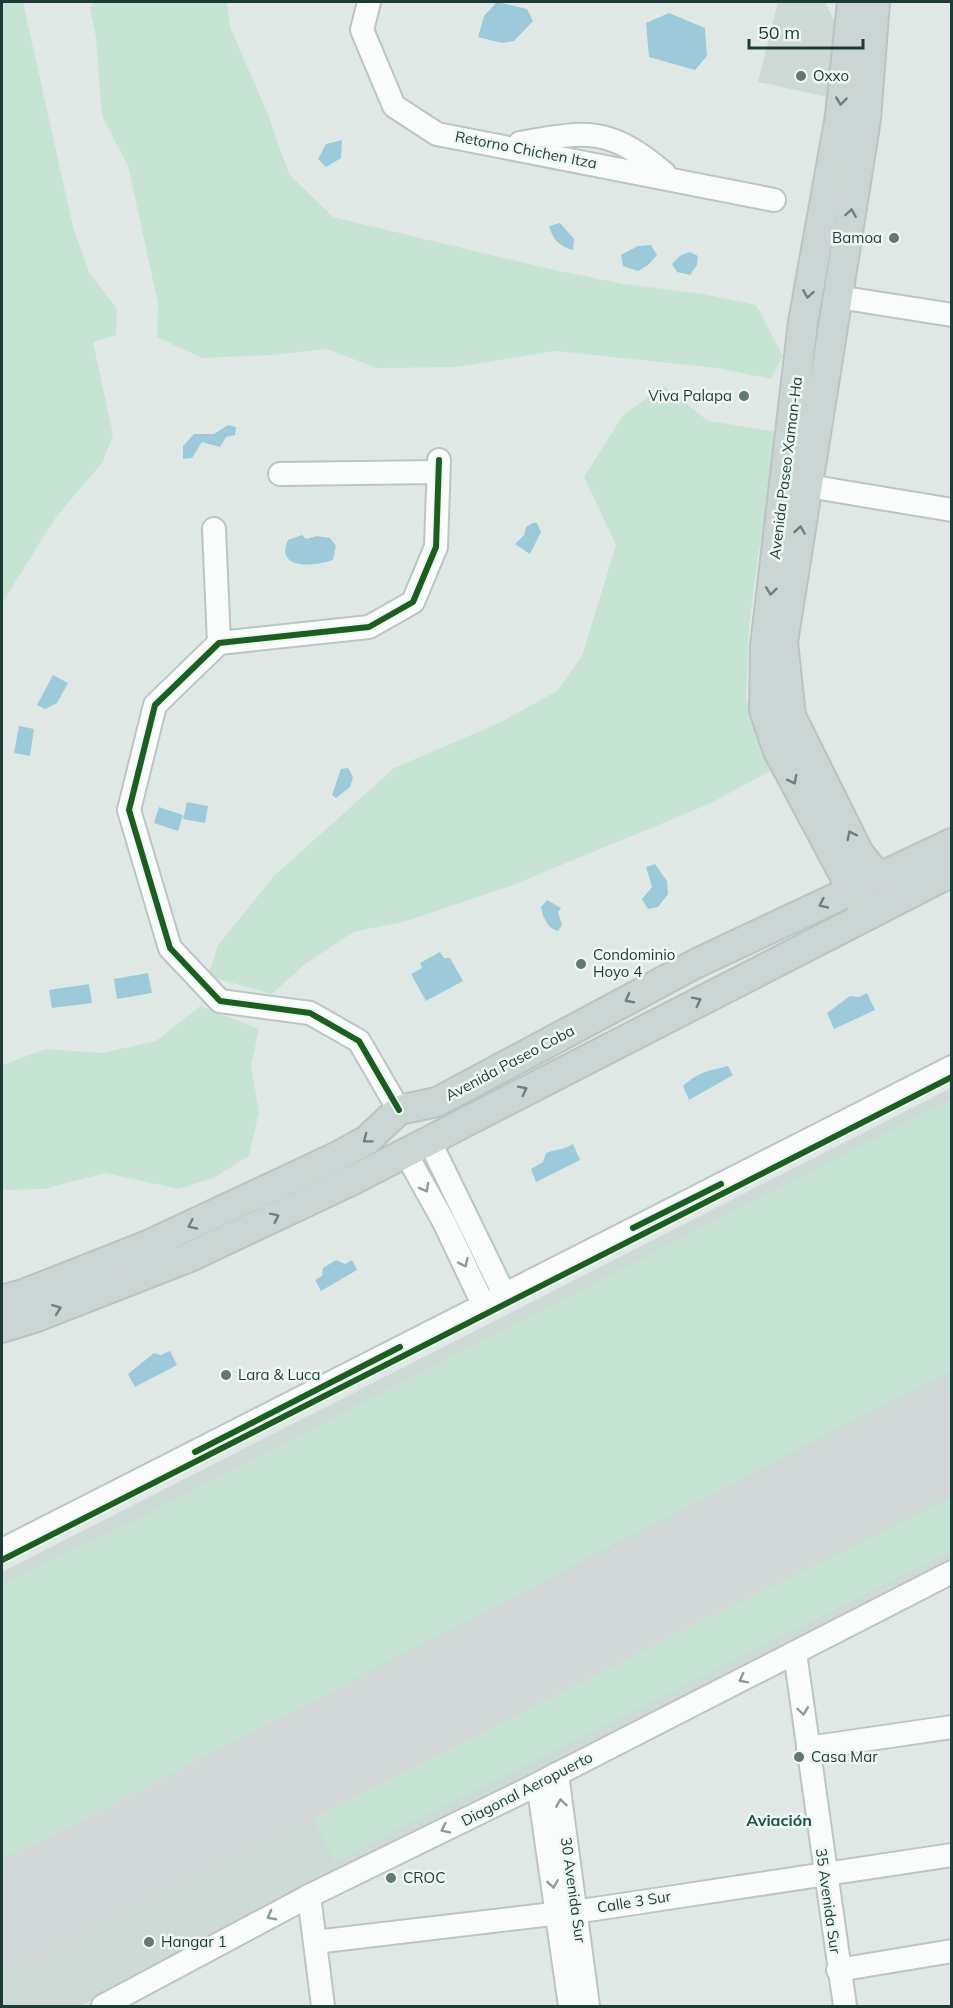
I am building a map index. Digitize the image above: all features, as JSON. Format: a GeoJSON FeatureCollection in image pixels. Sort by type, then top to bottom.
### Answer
{"type":"FeatureCollection","features":[{"type":"Feature","properties":{"kind":"main road","name":"Avenida Paseo Xaman-Ha"},"geometry":{"type":"LineString","coordinates":[[852,2],[840,116],[803,322],[765,646],[764,710],[778,751],[861,901]]}},
{"type":"Feature","properties":{"kind":"main road","name":"Avenida Paseo Xaman-Ha"},"geometry":{"type":"LineString","coordinates":[[875,2],[866,119],[783,642],[791,716],[860,853],[888,889]]}},
{"type":"Feature","properties":{"kind":"main road","name":"Avenida Paseo Coba"},"geometry":{"type":"LineString","coordinates":[[888,889],[951,843]]}},
{"type":"Feature","properties":{"kind":"main road","name":"Avenida Paseo Coba"},"geometry":{"type":"LineString","coordinates":[[2,1328],[34,1318],[190,1257],[344,1168],[367,1140],[399,1110],[437,1101],[697,963],[888,889],[951,872]]}},
{"type":"Feature","properties":{"kind":"main road","name":"Avenida Paseo Coba"},"geometry":{"type":"LineString","coordinates":[[2,1300],[26,1293],[344,1168],[418,1148],[861,901]]}},
{"type":"Feature","properties":{"kind":"main road"},"geometry":{"type":"LineString","coordinates":[[474,1081],[488,1108]]}},
{"type":"Feature","properties":{"kind":"street","name":"Retorno Chichen Itza"},"geometry":{"type":"LineString","coordinates":[[369,2],[362,30],[394,106],[437,134],[774,200]]}},
{"type":"Feature","properties":{"kind":"street"},"geometry":{"type":"LineString","coordinates":[[838,297],[951,315]]}},
{"type":"Feature","properties":{"kind":"street"},"geometry":{"type":"LineString","coordinates":[[280,474],[438,466],[436,547],[413,602],[369,627],[219,643],[155,705],[129,810],[170,948],[220,1001],[310,1012],[358,1041],[399,1110]]}},
{"type":"Feature","properties":{"kind":"street"},"geometry":{"type":"LineString","coordinates":[[808,486],[951,510]]}},
{"type":"Feature","properties":{"kind":"street"},"geometry":{"type":"LineString","coordinates":[[214,529],[219,643]]}},
{"type":"Feature","properties":{"kind":"street"},"geometry":{"type":"LineString","coordinates":[[2,1550],[951,1067]]}},
{"type":"Feature","properties":{"kind":"street"},"geometry":{"type":"LineString","coordinates":[[418,1148],[504,1294]]}},
{"type":"Feature","properties":{"kind":"street"},"geometry":{"type":"LineString","coordinates":[[418,1148],[444,1222],[483,1304]]}},
{"type":"Feature","properties":{"kind":"street","name":"Diagonal Aeropuerto"},"geometry":{"type":"LineString","coordinates":[[103,2007],[309,1896],[536,1785],[951,1572]]}},
{"type":"Feature","properties":{"kind":"street","name":"35 Avenida Sur"},"geometry":{"type":"LineString","coordinates":[[795,1653],[845,2007]]}},
{"type":"Feature","properties":{"kind":"street"},"geometry":{"type":"LineString","coordinates":[[808,1748],[951,1727]]}},
{"type":"Feature","properties":{"kind":"street","name":"30 Avenida Sur"},"geometry":{"type":"LineString","coordinates":[[557,1773],[572,2006]]}},
{"type":"Feature","properties":{"kind":"street","name":"30 Avenida Sur"},"geometry":{"type":"LineString","coordinates":[[536,1785],[567,1911]]}},
{"type":"Feature","properties":{"kind":"street","name":"Calle 3 Sur"},"geometry":{"type":"LineString","coordinates":[[315,1942],[567,1911],[951,1855]]}},
{"type":"Feature","properties":{"kind":"street"},"geometry":{"type":"LineString","coordinates":[[309,1896],[323,2007]]}},
{"type":"Feature","properties":{"kind":"street"},"geometry":{"type":"LineString","coordinates":[[838,1970],[951,1951]]}},
{"type":"Feature","properties":{"kind":"shaded area"},"geometry":{"type":"Polygon","coordinates":[[[778,2],[825,2],[837,26],[828,97],[758,82],[778,2]]]}},
{"type":"Feature","properties":{"kind":"shaded area"},"geometry":{"type":"Polygon","coordinates":[[[951,1088],[951,1558],[81,2006],[2,2006],[2,1572],[951,1088]]]}},
{"type":"Feature","properties":{"kind":"green space"},"geometry":{"type":"Polygon","coordinates":[[[2,2],[23,2],[73,227],[89,272],[117,309],[116,335],[93,342],[113,435],[102,463],[56,517],[2,603],[2,2]]]}},
{"type":"Feature","properties":{"kind":"green space"},"geometry":{"type":"Polygon","coordinates":[[[94,2],[227,2],[230,27],[267,112],[289,174],[333,217],[545,268],[624,284],[703,294],[756,305],[783,356],[771,379],[717,368],[556,351],[456,367],[377,368],[327,349],[271,355],[202,358],[157,337],[158,303],[128,166],[102,116],[96,38],[90,8],[94,2]]]}},
{"type":"Feature","properties":{"kind":"green space"},"geometry":{"type":"Polygon","coordinates":[[[664,386],[708,421],[776,432],[772,490],[758,555],[749,627],[746,698],[770,771],[709,804],[513,885],[407,921],[353,932],[304,965],[272,994],[208,976],[218,945],[274,876],[394,768],[499,723],[557,691],[582,656],[616,545],[584,477],[623,415],[664,386]]]}},
{"type":"Feature","properties":{"kind":"green space"},"geometry":{"type":"Polygon","coordinates":[[[200,1006],[259,1029],[251,1066],[259,1112],[249,1156],[215,1177],[179,1189],[105,1173],[44,1189],[2,1190],[2,1065],[46,1049],[102,1053],[156,1041],[200,1006]]]}},
{"type":"Feature","properties":{"kind":"green space"},"geometry":{"type":"Polygon","coordinates":[[[951,1099],[951,1370],[58,1833],[2,1859],[2,1584],[135,1520],[951,1099]]]}},
{"type":"Feature","properties":{"kind":"green space"},"geometry":{"type":"Polygon","coordinates":[[[951,1497],[951,1551],[334,1862],[312,1814],[951,1497]]]}},
{"type":"Feature","properties":{"kind":"water"},"geometry":{"type":"Polygon","coordinates":[[[497,2],[527,9],[533,21],[514,41],[502,43],[478,37],[484,16],[497,2]]]}},
{"type":"Feature","properties":{"kind":"water"},"geometry":{"type":"Polygon","coordinates":[[[669,13],[705,28],[707,56],[695,70],[649,57],[646,23],[669,13]]]}},
{"type":"Feature","properties":{"kind":"water"},"geometry":{"type":"Polygon","coordinates":[[[342,140],[341,158],[326,167],[318,159],[326,144],[342,140]]]}},
{"type":"Feature","properties":{"kind":"water"},"geometry":{"type":"Polygon","coordinates":[[[560,223],[574,239],[573,250],[557,242],[552,235],[549,226],[560,223]]]}},
{"type":"Feature","properties":{"kind":"water"},"geometry":{"type":"Polygon","coordinates":[[[651,245],[657,255],[648,265],[638,271],[623,266],[621,255],[638,246],[651,245]]]}},
{"type":"Feature","properties":{"kind":"water"},"geometry":{"type":"Polygon","coordinates":[[[690,252],[698,256],[697,265],[690,275],[677,272],[672,264],[681,255],[690,252]]]}},
{"type":"Feature","properties":{"kind":"water"},"geometry":{"type":"Polygon","coordinates":[[[228,425],[236,427],[235,435],[226,437],[220,447],[202,442],[192,458],[183,459],[183,446],[194,434],[214,434],[228,425]]]}},
{"type":"Feature","properties":{"kind":"water"},"geometry":{"type":"Polygon","coordinates":[[[537,523],[541,532],[530,554],[515,544],[524,535],[526,527],[537,523]]]}},
{"type":"Feature","properties":{"kind":"water"},"geometry":{"type":"Polygon","coordinates":[[[302,535],[306,539],[317,536],[330,538],[336,546],[333,560],[317,564],[292,562],[285,550],[288,540],[302,535]]]}},
{"type":"Feature","properties":{"kind":"water"},"geometry":{"type":"Polygon","coordinates":[[[53,675],[68,683],[57,703],[45,709],[37,705],[53,675]]]}},
{"type":"Feature","properties":{"kind":"water"},"geometry":{"type":"Polygon","coordinates":[[[19,726],[34,729],[30,756],[14,753],[19,726]]]}},
{"type":"Feature","properties":{"kind":"water"},"geometry":{"type":"Polygon","coordinates":[[[348,768],[353,777],[350,787],[336,798],[332,795],[341,769],[348,768]]]}},
{"type":"Feature","properties":{"kind":"water"},"geometry":{"type":"Polygon","coordinates":[[[187,802],[208,806],[205,823],[183,819],[187,802]]]}},
{"type":"Feature","properties":{"kind":"water"},"geometry":{"type":"Polygon","coordinates":[[[159,807],[183,815],[178,831],[154,823],[159,807]]]}},
{"type":"Feature","properties":{"kind":"water"},"geometry":{"type":"Polygon","coordinates":[[[655,864],[667,881],[668,894],[658,907],[648,909],[642,899],[652,887],[646,867],[655,864]]]}},
{"type":"Feature","properties":{"kind":"water"},"geometry":{"type":"Polygon","coordinates":[[[547,900],[561,908],[558,912],[562,925],[558,931],[548,925],[543,914],[541,907],[547,900]]]}},
{"type":"Feature","properties":{"kind":"water"},"geometry":{"type":"Polygon","coordinates":[[[440,952],[444,958],[450,958],[463,981],[426,1001],[411,974],[422,968],[420,963],[440,952]]]}},
{"type":"Feature","properties":{"kind":"water"},"geometry":{"type":"Polygon","coordinates":[[[148,973],[152,993],[117,999],[114,979],[148,973]]]}},
{"type":"Feature","properties":{"kind":"water"},"geometry":{"type":"Polygon","coordinates":[[[89,984],[92,1003],[52,1008],[49,990],[89,984]]]}},
{"type":"Feature","properties":{"kind":"water"},"geometry":{"type":"Polygon","coordinates":[[[867,993],[875,1010],[834,1029],[827,1013],[850,996],[859,997],[867,993]]]}},
{"type":"Feature","properties":{"kind":"water"},"geometry":{"type":"Polygon","coordinates":[[[728,1066],[733,1075],[689,1100],[683,1086],[700,1074],[728,1066]]]}},
{"type":"Feature","properties":{"kind":"water"},"geometry":{"type":"Polygon","coordinates":[[[573,1144],[580,1160],[536,1182],[531,1169],[543,1162],[546,1153],[573,1144]]]}},
{"type":"Feature","properties":{"kind":"water"},"geometry":{"type":"Polygon","coordinates":[[[336,1260],[345,1264],[352,1260],[357,1270],[321,1291],[315,1280],[322,1276],[323,1268],[336,1260]]]}},
{"type":"Feature","properties":{"kind":"water"},"geometry":{"type":"Polygon","coordinates":[[[170,1351],[177,1365],[135,1387],[128,1374],[154,1353],[161,1355],[170,1351]]]}},
{"type":"Feature","properties":{"kind":"runway"},"geometry":{"type":"LineString","coordinates":[[2,1919],[952,1435]]}},
{"type":"Feature","properties":{"kind":"cycle path"},"geometry":{"type":"LineString","coordinates":[[399,1110],[359,1041],[310,1013],[220,1001],[170,948],[129,810],[155,705],[219,643],[369,627],[413,602],[436,547],[439,460]]}},
{"type":"Feature","properties":{"kind":"cycle path"},"geometry":{"type":"LineString","coordinates":[[2,1560],[952,1077]]}},
{"type":"Feature","properties":{"kind":"cycle path"},"geometry":{"type":"LineString","coordinates":[[633,1228],[721,1184]]}},
{"type":"Feature","properties":{"kind":"cycle path"},"geometry":{"type":"LineString","coordinates":[[195,1452],[400,1347]]}},
{"type":"Feature","properties":{"kind":"place","name":"Oxxo"},"geometry":{"type":"Point","coordinates":[801,76]}},
{"type":"Feature","properties":{"kind":"place","name":"Bamoa"},"geometry":{"type":"Point","coordinates":[894,238]}},
{"type":"Feature","properties":{"kind":"place","name":"Viva Palapa"},"geometry":{"type":"Point","coordinates":[744,396]}},
{"type":"Feature","properties":{"kind":"place","name":"Condominio Hoyo 4"},"geometry":{"type":"Point","coordinates":[581,964]}},
{"type":"Feature","properties":{"kind":"place","name":"Lara & Luca"},"geometry":{"type":"Point","coordinates":[226,1375]}},
{"type":"Feature","properties":{"kind":"place","name":"Casa Mar"},"geometry":{"type":"Point","coordinates":[799,1757]}},
{"type":"Feature","properties":{"kind":"place","name":"CROC"},"geometry":{"type":"Point","coordinates":[391,1878]}},
{"type":"Feature","properties":{"kind":"place","name":"Hangar 1"},"geometry":{"type":"Point","coordinates":[149,1942]}},
{"type":"Feature","properties":{"kind":"district","name":"Aviación"},"geometry":{"type":"Point","coordinates":[779,1820]}}]}
